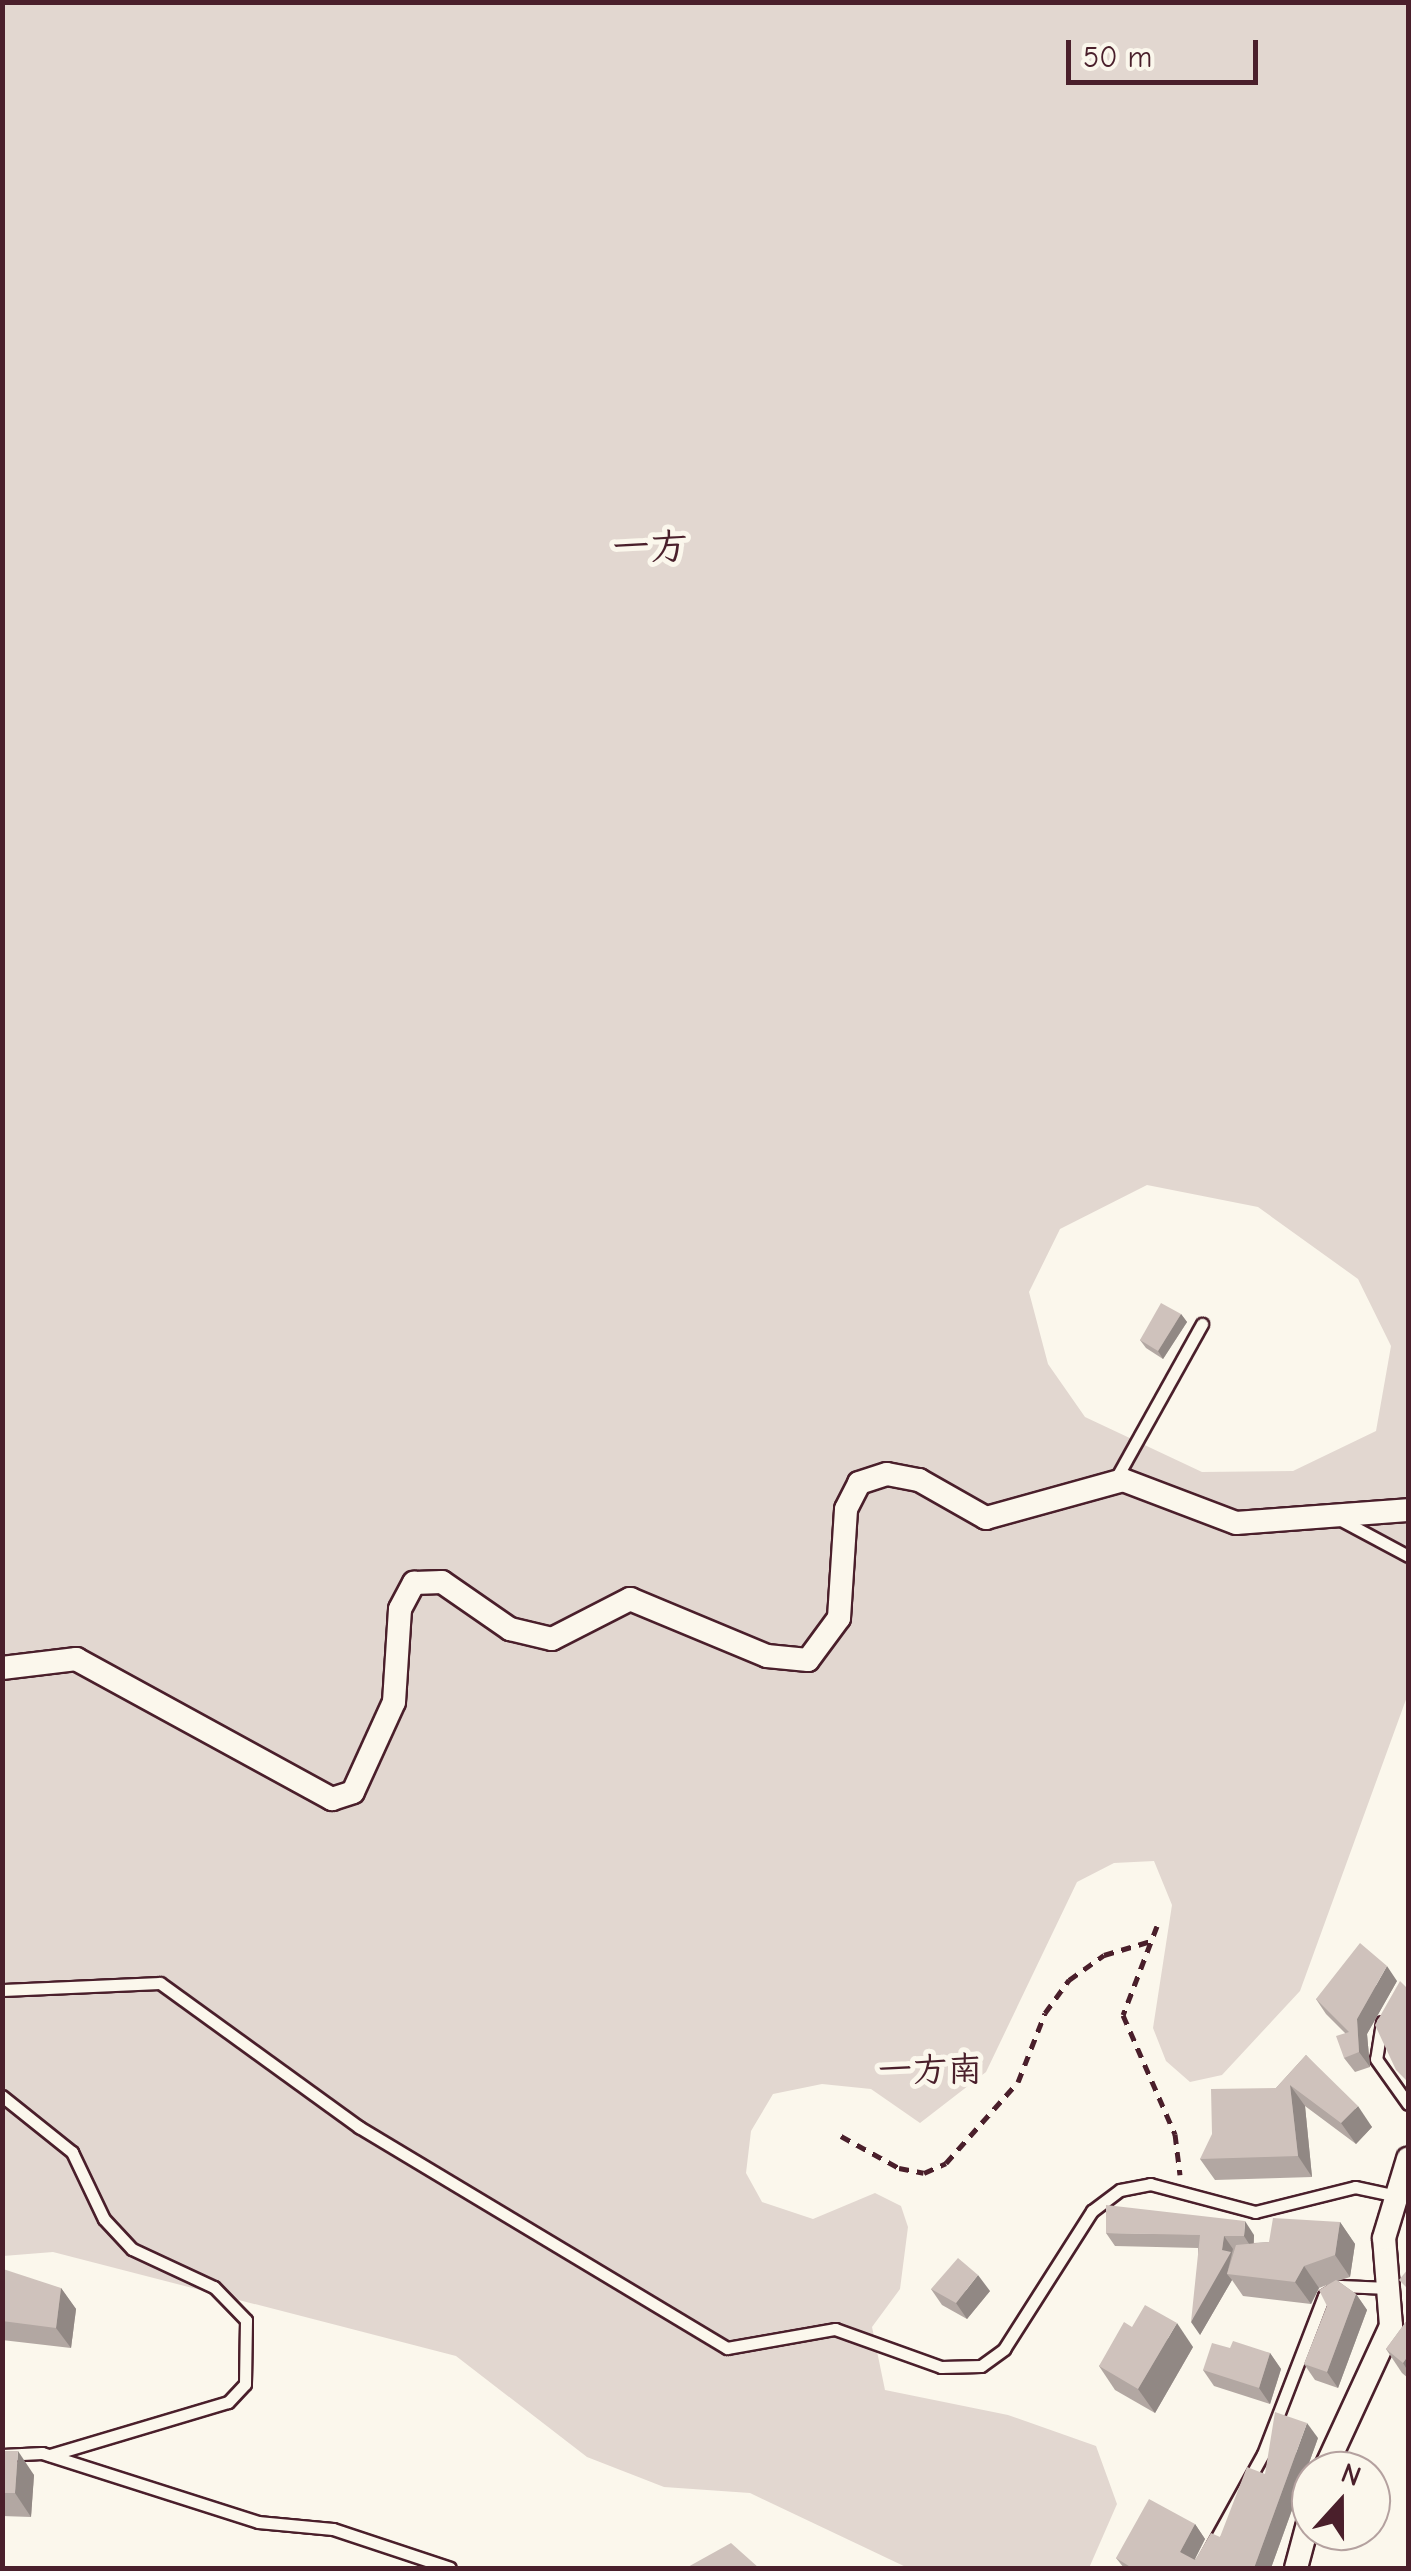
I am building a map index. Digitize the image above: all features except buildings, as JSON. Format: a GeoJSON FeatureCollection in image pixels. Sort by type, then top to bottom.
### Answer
{"type":"FeatureCollection","features":[{"type":"Feature","properties":{"kind":"street"},"geometry":{"type":"LineString","coordinates":[[2,1668],[76,1659],[332,1799],[353,1792],[394,1702],[400,1610],[414,1583],[442,1582],[510,1629],[552,1638],[630,1599],[767,1656],[808,1660],[839,1618],[846,1510],[859,1484],[887,1474],[919,1480],[986,1518],[1114,1482],[1236,1523],[1408,1510]]}},
{"type":"Feature","properties":{"kind":"street"},"geometry":{"type":"LineString","coordinates":[[1333,2451],[1391,2326],[1384,2238],[1408,2159]]}},
{"type":"Feature","properties":{"kind":"lane"},"geometry":{"type":"LineString","coordinates":[[1114,1482],[1202,1324]]}},
{"type":"Feature","properties":{"kind":"lane"},"geometry":{"type":"LineString","coordinates":[[1337,1518],[1408,1556]]}},
{"type":"Feature","properties":{"kind":"lane"},"geometry":{"type":"LineString","coordinates":[[2,1990],[160,1983],[374,2136],[727,2348],[835,2329],[942,2367],[981,2366],[1004,2349],[1092,2211],[1120,2190],[1150,2184],[1178,2196],[1254,2212],[1355,2187],[1394,2195]]}},
{"type":"Feature","properties":{"kind":"lane"},"geometry":{"type":"LineString","coordinates":[[1394,2003],[1376,2059],[1408,2104]]}},
{"type":"Feature","properties":{"kind":"lane"},"geometry":{"type":"LineString","coordinates":[[2,2096],[72,2152],[104,2219],[132,2249],[214,2287],[246,2320],[246,2384],[228,2402],[50,2455],[2,2455]]}},
{"type":"Feature","properties":{"kind":"lane"},"geometry":{"type":"LineString","coordinates":[[1200,2568],[1263,2454],[1324,2296],[1340,2286],[1389,2288]]}},
{"type":"Feature","properties":{"kind":"lane"},"geometry":{"type":"LineString","coordinates":[[50,2455],[258,2522],[333,2528],[450,2568]]}},
{"type":"Feature","properties":{"kind":"path"},"geometry":{"type":"LineString","coordinates":[[1156,1926],[1123,2015],[1175,2134],[1178,2196]]}},
{"type":"Feature","properties":{"kind":"path"},"geometry":{"type":"LineString","coordinates":[[841,2136],[898,2168],[924,2173],[946,2162],[1018,2082],[1045,2012],[1069,1980],[1104,1954],[1150,1940]]}},
{"type":"Feature","properties":{"kind":"shaded area"},"geometry":{"type":"Polygon","coordinates":[[[3,3],[1408,3],[1408,1694],[1300,1991],[1222,2075],[1190,2082],[1166,2061],[1153,2028],[1172,1905],[1154,1861],[1114,1863],[1077,1882],[986,2072],[920,2123],[871,2089],[822,2084],[773,2094],[751,2131],[746,2173],[762,2202],[813,2219],[875,2193],[901,2206],[908,2227],[900,2289],[872,2327],[885,2390],[1008,2415],[1096,2446],[1117,2504],[1089,2568],[908,2568],[750,2493],[664,2487],[587,2457],[456,2356],[53,2252],[3,2256],[3,3]],[[1147,1185],[1060,1229],[1029,1292],[1048,1364],[1085,1417],[1202,1472],[1293,1471],[1376,1431],[1391,1346],[1358,1279],[1258,1207],[1147,1185]]]}},
{"type":"Feature","properties":{"kind":"district","name":"一方"},"geometry":{"type":"Point","coordinates":[650,548]}},
{"type":"Feature","properties":{"kind":"district","name":"一方南"},"geometry":{"type":"Point","coordinates":[930,2070]}}]}
